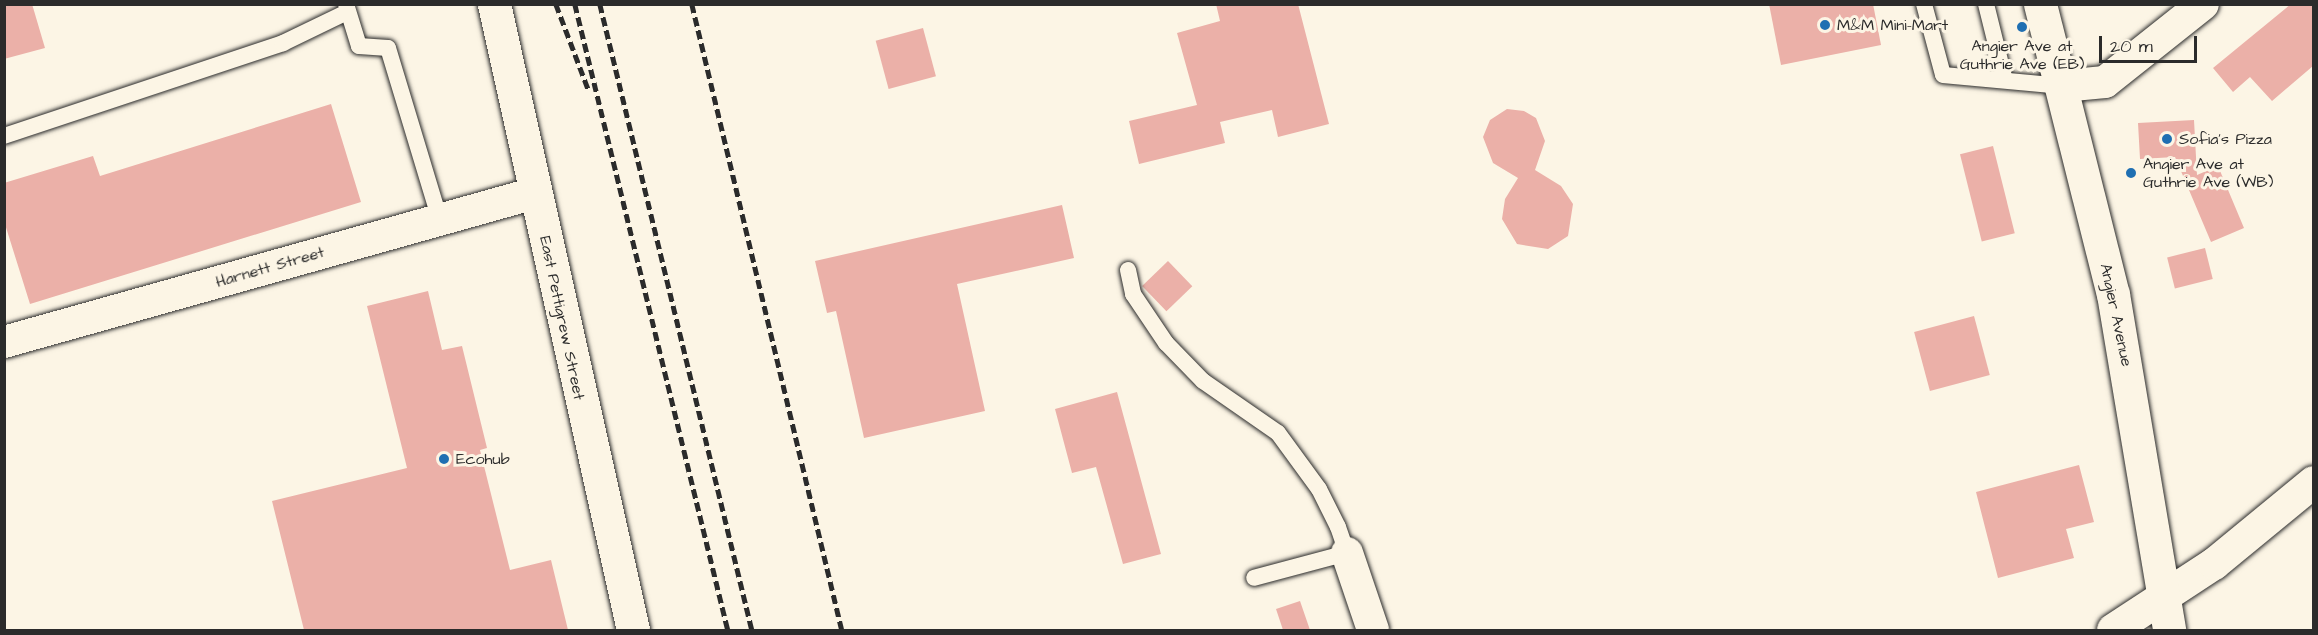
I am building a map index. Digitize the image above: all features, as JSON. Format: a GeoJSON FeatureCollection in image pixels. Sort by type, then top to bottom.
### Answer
{"type":"FeatureCollection","features":[{"type":"Feature","properties":{"kind":"street","name":"East Pettigrew Street"},"geometry":{"type":"LineString","coordinates":[[494,4],[633,630]]}},
{"type":"Feature","properties":{"kind":"street","name":"Angier Avenue"},"geometry":{"type":"LineString","coordinates":[[2040,4],[2113,294],[2169,630]]}},
{"type":"Feature","properties":{"kind":"street"},"geometry":{"type":"LineString","coordinates":[[2062,86],[2105,82],[2203,4]]}},
{"type":"Feature","properties":{"kind":"street","name":"Harnett Street"},"geometry":{"type":"LineString","coordinates":[[4,342],[439,217],[535,194]]}},
{"type":"Feature","properties":{"kind":"street"},"geometry":{"type":"LineString","coordinates":[[2113,630],[2214,564],[2313,482]]}},
{"type":"Feature","properties":{"kind":"street"},"geometry":{"type":"LineString","coordinates":[[1347,552],[1373,630]]}},
{"type":"Feature","properties":{"kind":"lane"},"geometry":{"type":"LineString","coordinates":[[1924,4],[1943,75],[2004,77],[2062,86]]}},
{"type":"Feature","properties":{"kind":"lane"},"geometry":{"type":"LineString","coordinates":[[1986,4],[2004,77]]}},
{"type":"Feature","properties":{"kind":"lane"},"geometry":{"type":"LineString","coordinates":[[4,136],[283,43],[347,8],[359,46],[388,48],[439,217]]}},
{"type":"Feature","properties":{"kind":"lane"},"geometry":{"type":"LineString","coordinates":[[1128,270],[1133,294],[1166,343],[1203,381],[1278,433],[1319,489],[1347,552],[1254,578]]}},
{"type":"Feature","properties":{"kind":"building"},"geometry":{"type":"Polygon","coordinates":[[[4,4],[32,4],[45,48],[4,59],[4,4]]]}},
{"type":"Feature","properties":{"kind":"building"},"geometry":{"type":"Polygon","coordinates":[[[1216,4],[1298,4],[1329,124],[1278,137],[1272,110],[1220,122],[1225,143],[1139,164],[1129,121],[1197,105],[1177,33],[1220,21],[1216,4]]]}},
{"type":"Feature","properties":{"kind":"building","name":"M&M Mini-Mart"},"geometry":{"type":"Polygon","coordinates":[[[1769,4],[1873,4],[1881,45],[1781,65],[1769,4]]]}},
{"type":"Feature","properties":{"kind":"building"},"geometry":{"type":"Polygon","coordinates":[[[2291,4],[2313,4],[2313,66],[2272,101],[2250,77],[2233,92],[2213,68],[2291,4]]]}},
{"type":"Feature","properties":{"kind":"building"},"geometry":{"type":"Polygon","coordinates":[[[923,28],[936,76],[889,89],[876,41],[923,28]]]}},
{"type":"Feature","properties":{"kind":"building"},"geometry":{"type":"Polygon","coordinates":[[[331,104],[361,202],[30,304],[4,221],[4,183],[93,156],[100,176],[331,104]]]}},
{"type":"Feature","properties":{"kind":"building"},"geometry":{"type":"Polygon","coordinates":[[[1507,109],[1524,111],[1536,118],[1545,141],[1535,170],[1561,186],[1573,204],[1568,236],[1548,249],[1517,244],[1502,219],[1505,199],[1518,178],[1493,163],[1483,137],[1490,120],[1507,109]]]}},
{"type":"Feature","properties":{"kind":"building"},"geometry":{"type":"Polygon","coordinates":[[[2194,120],[2197,175],[2218,166],[2244,228],[2211,242],[2175,157],[2140,159],[2138,123],[2194,120]]]}},
{"type":"Feature","properties":{"kind":"building"},"geometry":{"type":"Polygon","coordinates":[[[1993,146],[2015,233],[1982,242],[1960,154],[1993,146]]]}},
{"type":"Feature","properties":{"kind":"building"},"geometry":{"type":"Polygon","coordinates":[[[1062,205],[1074,258],[957,284],[985,411],[864,438],[836,311],[827,313],[815,261],[1062,205]]]}},
{"type":"Feature","properties":{"kind":"building"},"geometry":{"type":"Polygon","coordinates":[[[2205,248],[2213,279],[2175,288],[2167,257],[2205,248]]]}},
{"type":"Feature","properties":{"kind":"building"},"geometry":{"type":"Polygon","coordinates":[[[1168,261],[1192,286],[1166,311],[1142,286],[1168,261]]]}},
{"type":"Feature","properties":{"kind":"building","name":"Ecohub"},"geometry":{"type":"Polygon","coordinates":[[[428,291],[442,350],[462,346],[487,448],[480,450],[510,570],[551,560],[568,630],[304,630],[272,501],[407,468],[367,306],[428,291]]]}},
{"type":"Feature","properties":{"kind":"building"},"geometry":{"type":"Polygon","coordinates":[[[1974,316],[1990,375],[1930,391],[1914,332],[1974,316]]]}},
{"type":"Feature","properties":{"kind":"building"},"geometry":{"type":"Polygon","coordinates":[[[1117,392],[1161,554],[1123,564],[1096,467],[1072,473],[1055,409],[1117,392]]]}},
{"type":"Feature","properties":{"kind":"building"},"geometry":{"type":"Polygon","coordinates":[[[2079,465],[2094,522],[2066,529],[2074,558],[1998,578],[1976,492],[2079,465]]]}},
{"type":"Feature","properties":{"kind":"building"},"geometry":{"type":"Polygon","coordinates":[[[1300,601],[1310,630],[1283,630],[1276,609],[1300,601]]]}},
{"type":"Feature","properties":{"kind":"railway"},"geometry":{"type":"LineString","coordinates":[[556,4],[589,91]]}},
{"type":"Feature","properties":{"kind":"railway"},"geometry":{"type":"LineString","coordinates":[[575,4],[728,630]]}},
{"type":"Feature","properties":{"kind":"railway"},"geometry":{"type":"LineString","coordinates":[[600,4],[752,630]]}},
{"type":"Feature","properties":{"kind":"railway"},"geometry":{"type":"LineString","coordinates":[[692,4],[842,630]]}},
{"type":"Feature","properties":{"kind":"place","name":"M&M Mini-Mart"},"geometry":{"type":"Point","coordinates":[1825,25]}},
{"type":"Feature","properties":{"kind":"place","name":"Angier Ave at Guthrie Ave (EB)"},"geometry":{"type":"Point","coordinates":[2022,27]}},
{"type":"Feature","properties":{"kind":"place","name":"Sofia's Pizza"},"geometry":{"type":"Point","coordinates":[2167,139]}},
{"type":"Feature","properties":{"kind":"place","name":"Angier Ave at Guthrie Ave (WB)"},"geometry":{"type":"Point","coordinates":[2131,173]}},
{"type":"Feature","properties":{"kind":"place","name":"Ecohub"},"geometry":{"type":"Point","coordinates":[444,459]}}]}
